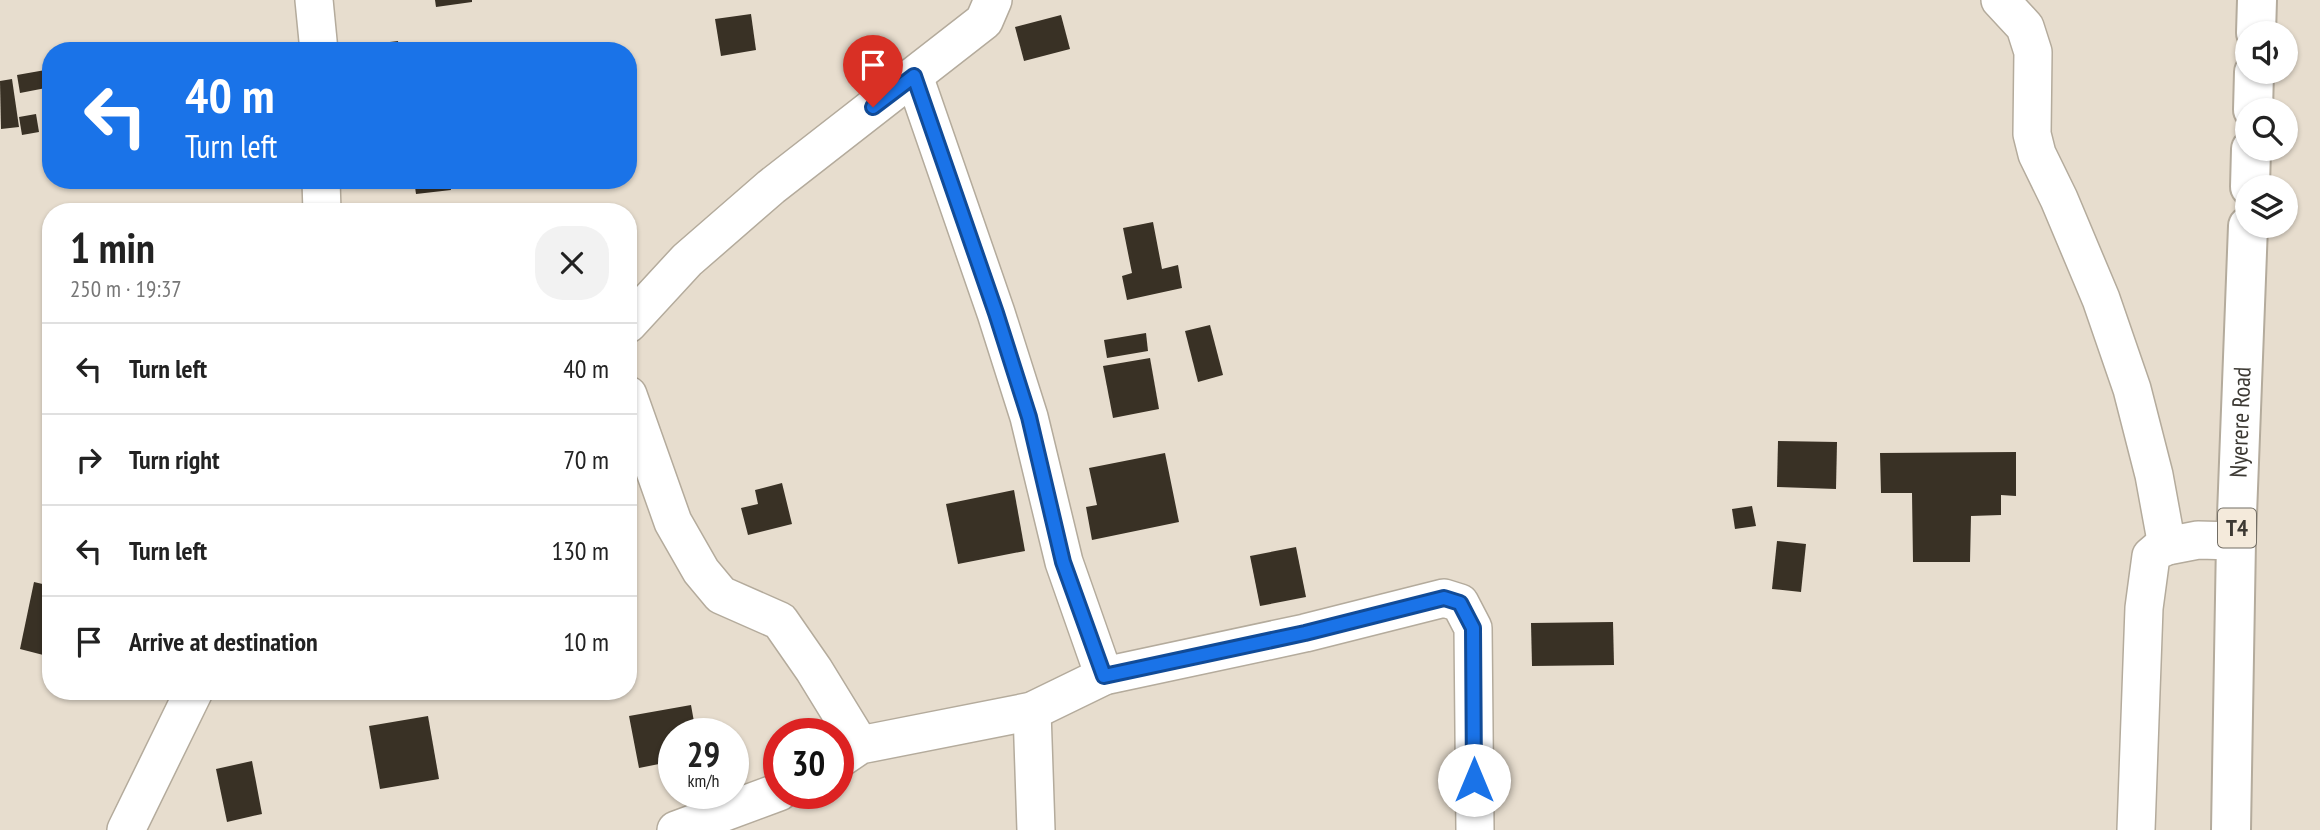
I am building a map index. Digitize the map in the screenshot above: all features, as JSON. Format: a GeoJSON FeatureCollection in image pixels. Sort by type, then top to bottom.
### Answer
{"type":"FeatureCollection","features":[{"type":"Feature","properties":{"kind":"highway"},"geometry":{"type":"LineString","coordinates":[[2256,21],[2257,0]]}},
{"type":"Feature","properties":{"kind":"highway","name":"Nyerere Road"},"geometry":{"type":"LineString","coordinates":[[2231,830],[2236,541],[2248,238]]}},
{"type":"Feature","properties":{"kind":"street"},"geometry":{"type":"LineString","coordinates":[[314,0],[318,42]]}},
{"type":"Feature","properties":{"kind":"street"},"geometry":{"type":"LineString","coordinates":[[637,314],[687,260],[771,187],[984,21],[993,0]]}},
{"type":"Feature","properties":{"kind":"street"},"geometry":{"type":"LineString","coordinates":[[2000,0],[2025,27],[2033,52],[2032,134],[2036,154],[2059,199],[2101,299],[2132,389],[2154,475],[2167,546]]}},
{"type":"Feature","properties":{"kind":"street"},"geometry":{"type":"LineString","coordinates":[[914,76],[1029,417],[1063,562],[1104,676]]}},
{"type":"Feature","properties":{"kind":"street"},"geometry":{"type":"LineString","coordinates":[[637,420],[673,522],[701,571],[722,595],[780,621],[814,670],[834,718]]}},
{"type":"Feature","properties":{"kind":"street"},"geometry":{"type":"LineString","coordinates":[[2137,830],[2144,608],[2151,556],[2167,546],[2198,540],[2236,541]]}},
{"type":"Feature","properties":{"kind":"street"},"geometry":{"type":"LineString","coordinates":[[854,751],[1032,711],[1104,676],[1305,633],[1444,598],[1460,603],[1473,628],[1475,830]]}},
{"type":"Feature","properties":{"kind":"street"},"geometry":{"type":"LineString","coordinates":[[126,830],[190,700]]}},
{"type":"Feature","properties":{"kind":"street"},"geometry":{"type":"LineString","coordinates":[[1032,711],[1036,830]]}},
{"type":"Feature","properties":{"kind":"street"},"geometry":{"type":"LineString","coordinates":[[676,830],[763,798]]}},
{"type":"Feature","properties":{"kind":"building"},"geometry":{"type":"Polygon","coordinates":[[[435,0],[472,0],[472,2],[436,7],[435,0]]]}},
{"type":"Feature","properties":{"kind":"building"},"geometry":{"type":"Polygon","coordinates":[[[751,14],[756,50],[721,56],[715,19],[751,14]]]}},
{"type":"Feature","properties":{"kind":"building"},"geometry":{"type":"Polygon","coordinates":[[[1061,15],[1070,49],[1024,61],[1015,27],[1061,15]]]}},
{"type":"Feature","properties":{"kind":"building"},"geometry":{"type":"Polygon","coordinates":[[[42,71],[42,89],[20,93],[17,75],[42,71]]]}},
{"type":"Feature","properties":{"kind":"building"},"geometry":{"type":"Polygon","coordinates":[[[12,79],[19,127],[1,129],[0,81],[12,79]]]}},
{"type":"Feature","properties":{"kind":"building"},"geometry":{"type":"Polygon","coordinates":[[[36,114],[39,132],[22,135],[19,117],[36,114]]]}},
{"type":"Feature","properties":{"kind":"building"},"geometry":{"type":"Polygon","coordinates":[[[415,189],[451,189],[451,190],[416,194],[415,189]]]}},
{"type":"Feature","properties":{"kind":"building"},"geometry":{"type":"Polygon","coordinates":[[[1153,222],[1162,269],[1178,265],[1182,288],[1127,300],[1122,276],[1132,273],[1123,228],[1153,222]]]}},
{"type":"Feature","properties":{"kind":"building"},"geometry":{"type":"Polygon","coordinates":[[[1210,325],[1223,375],[1198,382],[1185,331],[1210,325]]]}},
{"type":"Feature","properties":{"kind":"building"},"geometry":{"type":"Polygon","coordinates":[[[1146,333],[1148,351],[1107,358],[1104,340],[1146,333]]]}},
{"type":"Feature","properties":{"kind":"building"},"geometry":{"type":"Polygon","coordinates":[[[1150,358],[1159,409],[1113,418],[1103,366],[1150,358]]]}},
{"type":"Feature","properties":{"kind":"building"},"geometry":{"type":"Polygon","coordinates":[[[1778,441],[1837,442],[1836,489],[1777,487],[1778,441]]]}},
{"type":"Feature","properties":{"kind":"building"},"geometry":{"type":"Polygon","coordinates":[[[2016,452],[2016,496],[2001,495],[2001,515],[1971,516],[1970,562],[1913,562],[1912,493],[1881,493],[1880,453],[2016,452]]]}},
{"type":"Feature","properties":{"kind":"building"},"geometry":{"type":"Polygon","coordinates":[[[1165,453],[1179,522],[1092,540],[1086,507],[1097,505],[1089,468],[1165,453]]]}},
{"type":"Feature","properties":{"kind":"building"},"geometry":{"type":"Polygon","coordinates":[[[782,483],[792,524],[748,535],[741,508],[758,504],[755,490],[782,483]]]}},
{"type":"Feature","properties":{"kind":"building"},"geometry":{"type":"Polygon","coordinates":[[[1014,490],[1025,551],[958,564],[946,504],[1014,490]]]}},
{"type":"Feature","properties":{"kind":"building"},"geometry":{"type":"Polygon","coordinates":[[[1752,506],[1756,526],[1735,529],[1732,509],[1752,506]]]}},
{"type":"Feature","properties":{"kind":"building"},"geometry":{"type":"Polygon","coordinates":[[[1777,541],[1806,544],[1801,592],[1772,589],[1777,541]]]}},
{"type":"Feature","properties":{"kind":"building"},"geometry":{"type":"Polygon","coordinates":[[[1296,547],[1306,597],[1260,606],[1250,556],[1296,547]]]}},
{"type":"Feature","properties":{"kind":"building"},"geometry":{"type":"Polygon","coordinates":[[[34,582],[42,584],[42,655],[20,649],[34,582]]]}},
{"type":"Feature","properties":{"kind":"building"},"geometry":{"type":"Polygon","coordinates":[[[1613,622],[1614,665],[1532,666],[1531,623],[1613,622]]]}},
{"type":"Feature","properties":{"kind":"building"},"geometry":{"type":"Polygon","coordinates":[[[691,705],[693,718],[658,718],[658,764],[639,768],[629,716],[691,705]]]}},
{"type":"Feature","properties":{"kind":"building"},"geometry":{"type":"Polygon","coordinates":[[[428,716],[439,779],[380,789],[369,726],[428,716]]]}},
{"type":"Feature","properties":{"kind":"building"},"geometry":{"type":"Polygon","coordinates":[[[252,761],[262,814],[227,822],[216,769],[252,761]]]}},
{"type":"Feature","properties":{"kind":"route"},"geometry":{"type":"LineString","coordinates":[[873,107],[914,76],[1029,417],[1063,562],[1104,676],[1305,633],[1444,598],[1460,603],[1473,628],[1474,780]]}}]}
